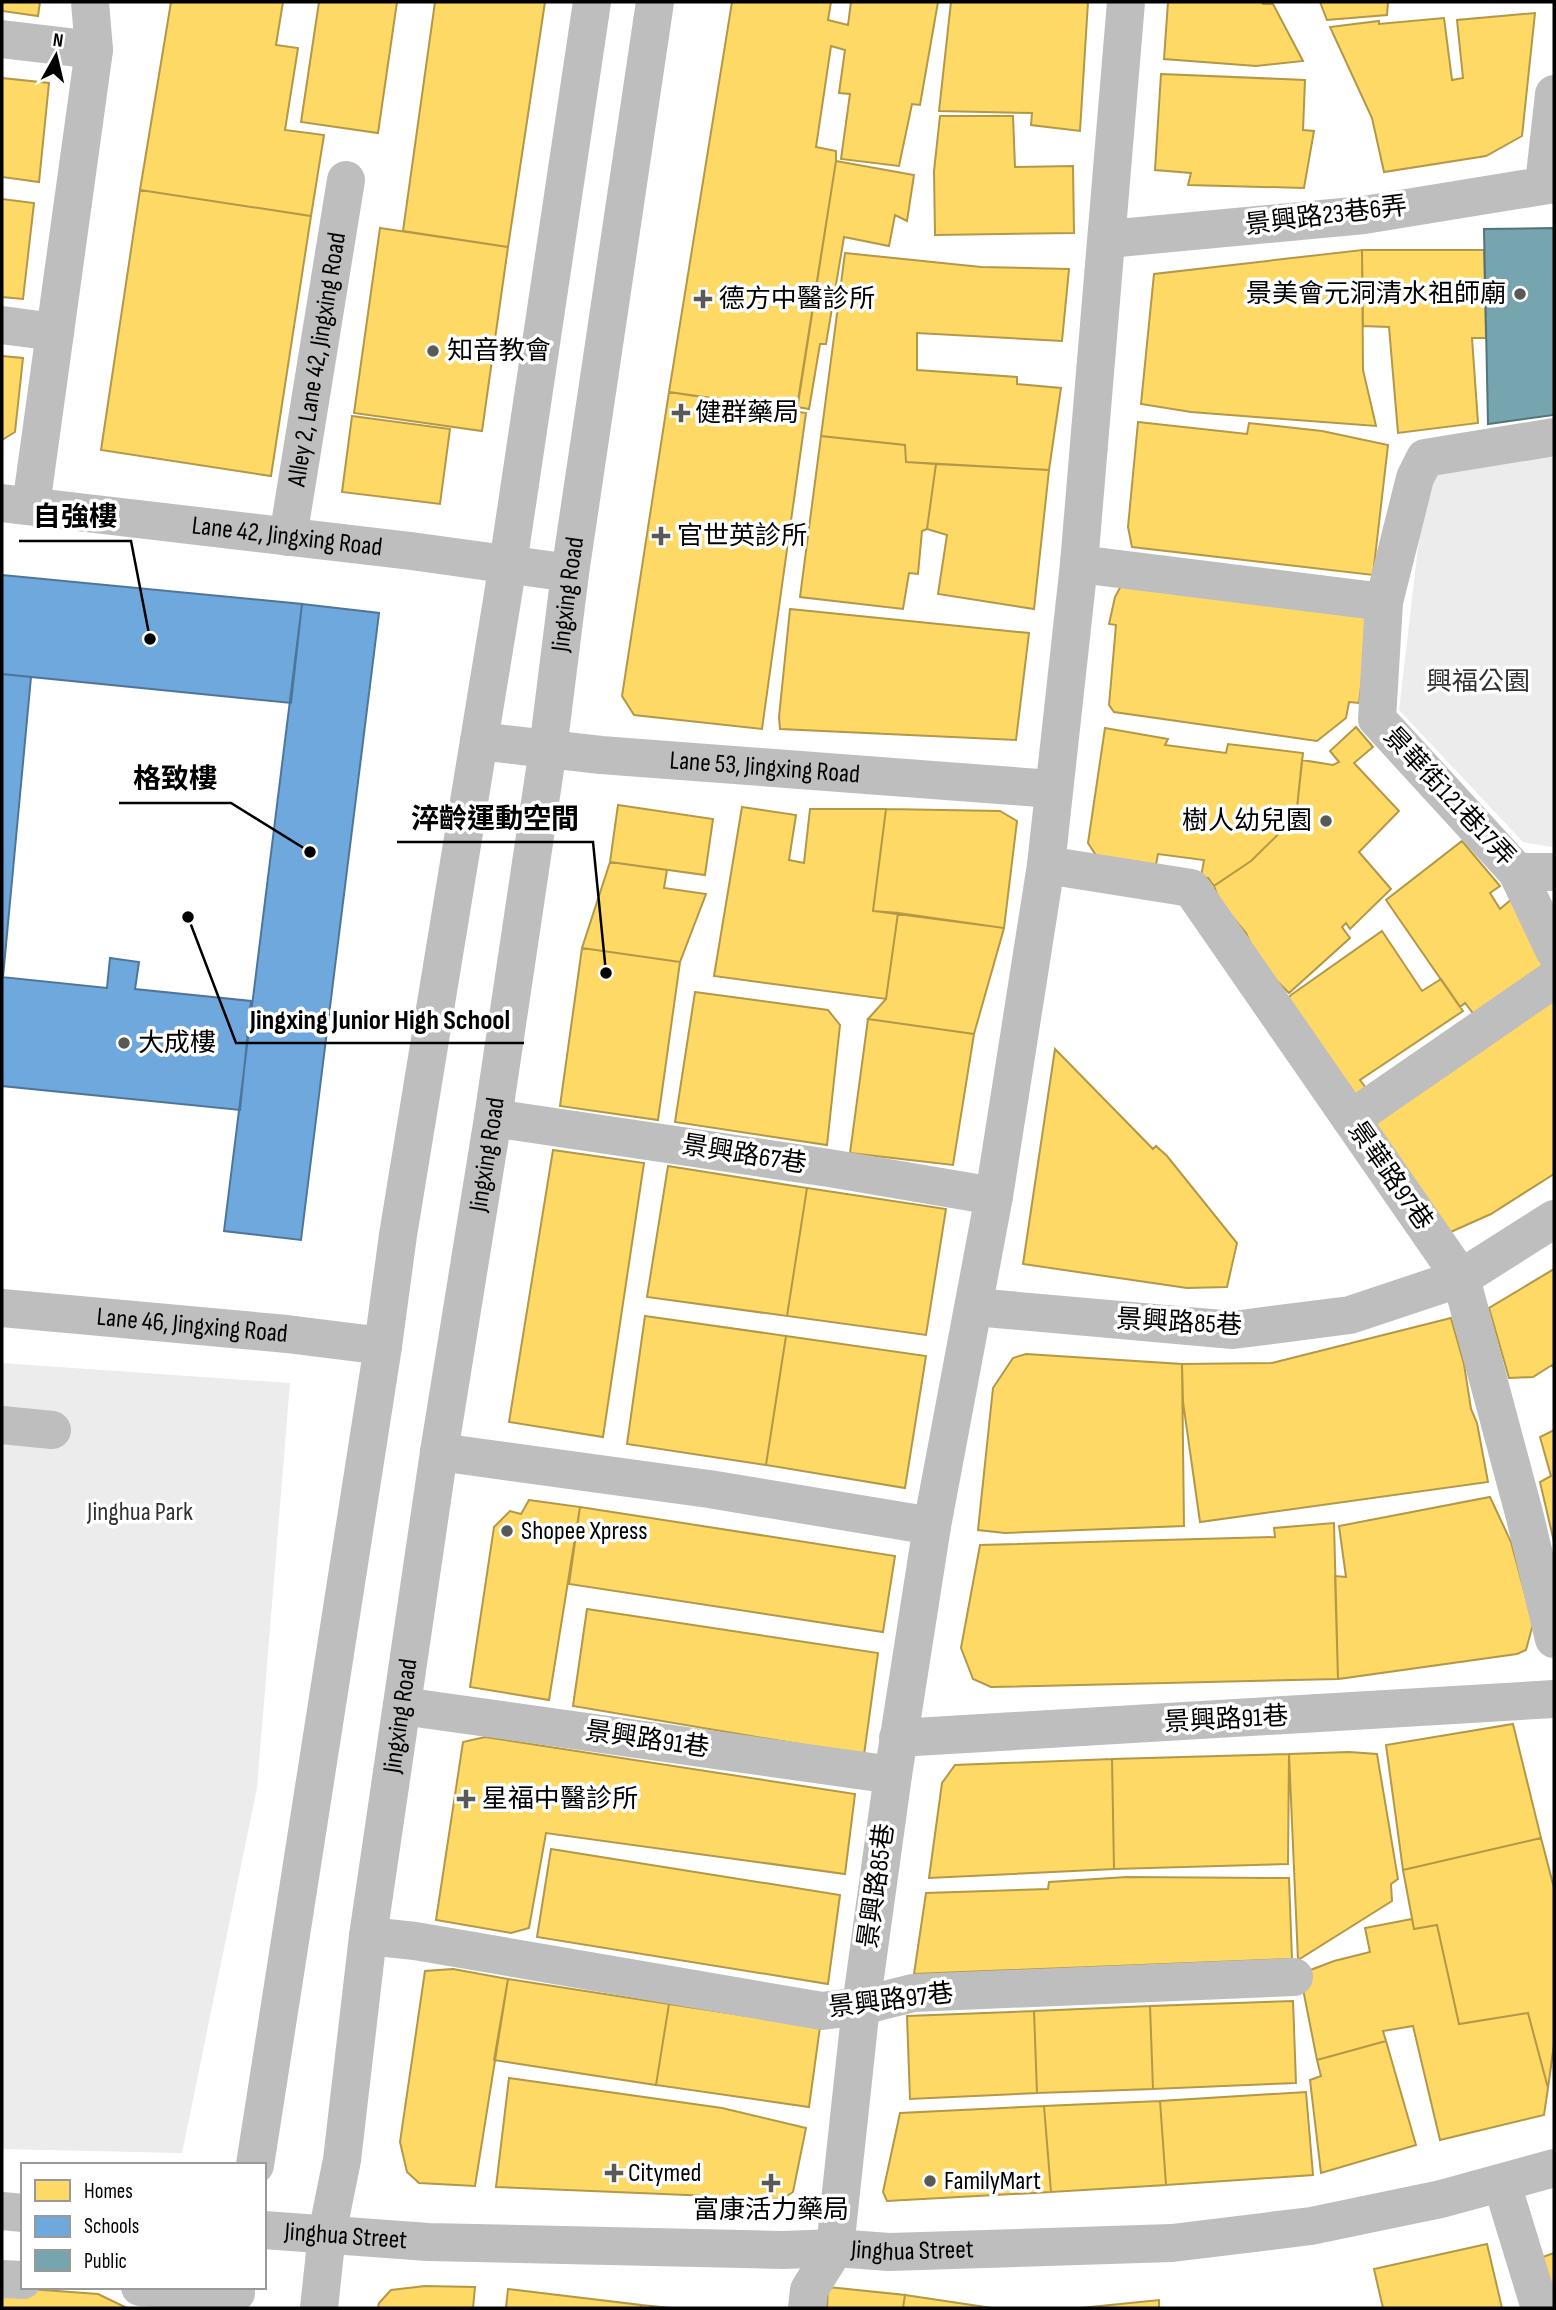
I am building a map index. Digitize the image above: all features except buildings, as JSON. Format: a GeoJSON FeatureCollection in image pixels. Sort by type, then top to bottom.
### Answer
{"type":"FeatureCollection","features":[{"type":"Feature","properties":{"kind":"street"},"geometry":{"type":"LineString","coordinates":[[16,504],[55,332],[94,50],[90,2]]}},
{"type":"Feature","properties":{"kind":"street"},"geometry":{"type":"LineString","coordinates":[[255,2163],[398,1235],[509,564],[592,2]]}},
{"type":"Feature","properties":{"kind":"street","name":"Jingxing Road"},"geometry":{"type":"LineString","coordinates":[[319,2308],[327,2234],[342,2160],[368,1936],[439,1452],[493,1118],[548,749],[570,573],[655,2]]}},
{"type":"Feature","properties":{"kind":"street"},"geometry":{"type":"LineString","coordinates":[[1053,789],[1079,564],[1126,2]]}},
{"type":"Feature","properties":{"kind":"street"},"geometry":{"type":"LineString","coordinates":[[2,39],[94,50]]}},
{"type":"Feature","properties":{"kind":"street"},"geometry":{"type":"LineString","coordinates":[[1549,184],[1554,94]]}},
{"type":"Feature","properties":{"kind":"street","name":"Alley 2, Lane 42, Jingxing Road"},"geometry":{"type":"LineString","coordinates":[[288,537],[346,180]]}},
{"type":"Feature","properties":{"kind":"street","name":"景興路23巷6弄"},"geometry":{"type":"LineString","coordinates":[[1108,239],[1364,215],[1549,184]]}},
{"type":"Feature","properties":{"kind":"street"},"geometry":{"type":"LineString","coordinates":[[2,325],[55,332]]}},
{"type":"Feature","properties":{"kind":"street","name":"景華街121巷17弄"},"geometry":{"type":"LineString","coordinates":[[1554,437],[1425,458],[1415,478],[1384,602],[1377,719],[1536,872],[1554,950]]}},
{"type":"Feature","properties":{"kind":"street","name":"Lane 42, Jingxing Road"},"geometry":{"type":"LineString","coordinates":[[16,504],[570,573]]}},
{"type":"Feature","properties":{"kind":"street"},"geometry":{"type":"LineString","coordinates":[[1079,564],[1384,602]]}},
{"type":"Feature","properties":{"kind":"street","name":"Lane 53, Jingxing Road"},"geometry":{"type":"LineString","coordinates":[[479,741],[548,749],[1053,789]]}},
{"type":"Feature","properties":{"kind":"street","name":"景興路85巷"},"geometry":{"type":"LineString","coordinates":[[835,2248],[861,2006],[895,1757],[932,1526],[994,1196],[1046,865],[1053,789]]}},
{"type":"Feature","properties":{"kind":"street","name":"景華路97巷"},"geometry":{"type":"LineString","coordinates":[[1046,865],[1191,888],[1461,1278],[1525,1517],[1554,1639]]}},
{"type":"Feature","properties":{"kind":"street"},"geometry":{"type":"LineString","coordinates":[[1351,1119],[1554,979]]}},
{"type":"Feature","properties":{"kind":"street","name":"景興路67巷"},"geometry":{"type":"LineString","coordinates":[[493,1118],[829,1168],[994,1196]]}},
{"type":"Feature","properties":{"kind":"street","name":"景興路85巷"},"geometry":{"type":"LineString","coordinates":[[974,1307],[1233,1329],[1350,1315],[1461,1278],[1554,1219]]}},
{"type":"Feature","properties":{"kind":"street","name":"Lane 46, Jingxing Road"},"geometry":{"type":"LineString","coordinates":[[2,1308],[287,1334],[383,1346]]}},
{"type":"Feature","properties":{"kind":"street"},"geometry":{"type":"LineString","coordinates":[[2,1425],[52,1430]]}},
{"type":"Feature","properties":{"kind":"street"},"geometry":{"type":"LineString","coordinates":[[439,1452],[709,1489],[932,1526]]}},
{"type":"Feature","properties":{"kind":"street","name":"景興路91巷"},"geometry":{"type":"LineString","coordinates":[[402,1706],[895,1757],[1554,1699]]}},
{"type":"Feature","properties":{"kind":"street","name":"景興路97巷"},"geometry":{"type":"LineString","coordinates":[[368,1936],[415,1941],[822,2011],[861,2006],[913,1993],[1294,1977]]}},
{"type":"Feature","properties":{"kind":"street","name":"Jinghua Street"},"geometry":{"type":"LineString","coordinates":[[266,2230],[428,2242],[783,2250],[835,2248],[889,2252],[1172,2243],[1311,2226],[1441,2199],[1554,2168]]}},
{"type":"Feature","properties":{"kind":"street"},"geometry":{"type":"LineString","coordinates":[[1502,2184],[1540,2308]]}},
{"type":"Feature","properties":{"kind":"street"},"geometry":{"type":"LineString","coordinates":[[2,2211],[21,2213]]}},
{"type":"Feature","properties":{"kind":"street"},"geometry":{"type":"LineString","coordinates":[[807,2308],[809,2290],[835,2248]]}},
{"type":"Feature","properties":{"kind":"street"},"geometry":{"type":"LineString","coordinates":[[2,2279],[21,2280]]}},
{"type":"Feature","properties":{"kind":"street"},"geometry":{"type":"LineString","coordinates":[[161,2289],[235,2296]]}},
{"type":"Feature","properties":{"kind":"green space","name":"興福公園"},"geometry":{"type":"Polygon","coordinates":[[[1554,451],[1554,845],[1551,847],[1523,842],[1399,710],[1427,470],[1554,451]]]}},
{"type":"Feature","properties":{"kind":"green space","name":"Jinghua Park"},"geometry":{"type":"Polygon","coordinates":[[[2,1363],[290,1383],[257,1788],[182,2153],[2,2149],[2,1363]]]}},
{"type":"Feature","properties":{"kind":"place","name":"景美會元洞清水祖師廟"},"geometry":{"type":"Point","coordinates":[1520,294]}},
{"type":"Feature","properties":{"kind":"place","name":"德方中醫診所"},"geometry":{"type":"Point","coordinates":[703,299]}},
{"type":"Feature","properties":{"kind":"place","name":"知音教會"},"geometry":{"type":"Point","coordinates":[433,351]}},
{"type":"Feature","properties":{"kind":"place","name":"健群藥局"},"geometry":{"type":"Point","coordinates":[681,413]}},
{"type":"Feature","properties":{"kind":"place","name":"官世英診所"},"geometry":{"type":"Point","coordinates":[661,536]}},
{"type":"Feature","properties":{"kind":"place","name":"自強樓"},"geometry":{"type":"Point","coordinates":[150,639]}},
{"type":"Feature","properties":{"kind":"place","name":"樹人幼兒園"},"geometry":{"type":"Point","coordinates":[1326,821]}},
{"type":"Feature","properties":{"kind":"place","name":"格致樓"},"geometry":{"type":"Point","coordinates":[310,852]}},
{"type":"Feature","properties":{"kind":"place","name":"Jingxing Junior High School"},"geometry":{"type":"Point","coordinates":[188,917]}},
{"type":"Feature","properties":{"kind":"place","name":"淬齡運動空間"},"geometry":{"type":"Point","coordinates":[606,973]}},
{"type":"Feature","properties":{"kind":"place","name":"大成樓"},"geometry":{"type":"Point","coordinates":[124,1043]}},
{"type":"Feature","properties":{"kind":"place","name":"Shopee Xpress"},"geometry":{"type":"Point","coordinates":[507,1531]}},
{"type":"Feature","properties":{"kind":"place","name":"星福中醫診所"},"geometry":{"type":"Point","coordinates":[466,1799]}},
{"type":"Feature","properties":{"kind":"place","name":"Citymed"},"geometry":{"type":"Point","coordinates":[614,2173]}},
{"type":"Feature","properties":{"kind":"place","name":"FamilyMart"},"geometry":{"type":"Point","coordinates":[930,2181]}},
{"type":"Feature","properties":{"kind":"place","name":"富康活力藥局"},"geometry":{"type":"Point","coordinates":[771,2183]}}]}
